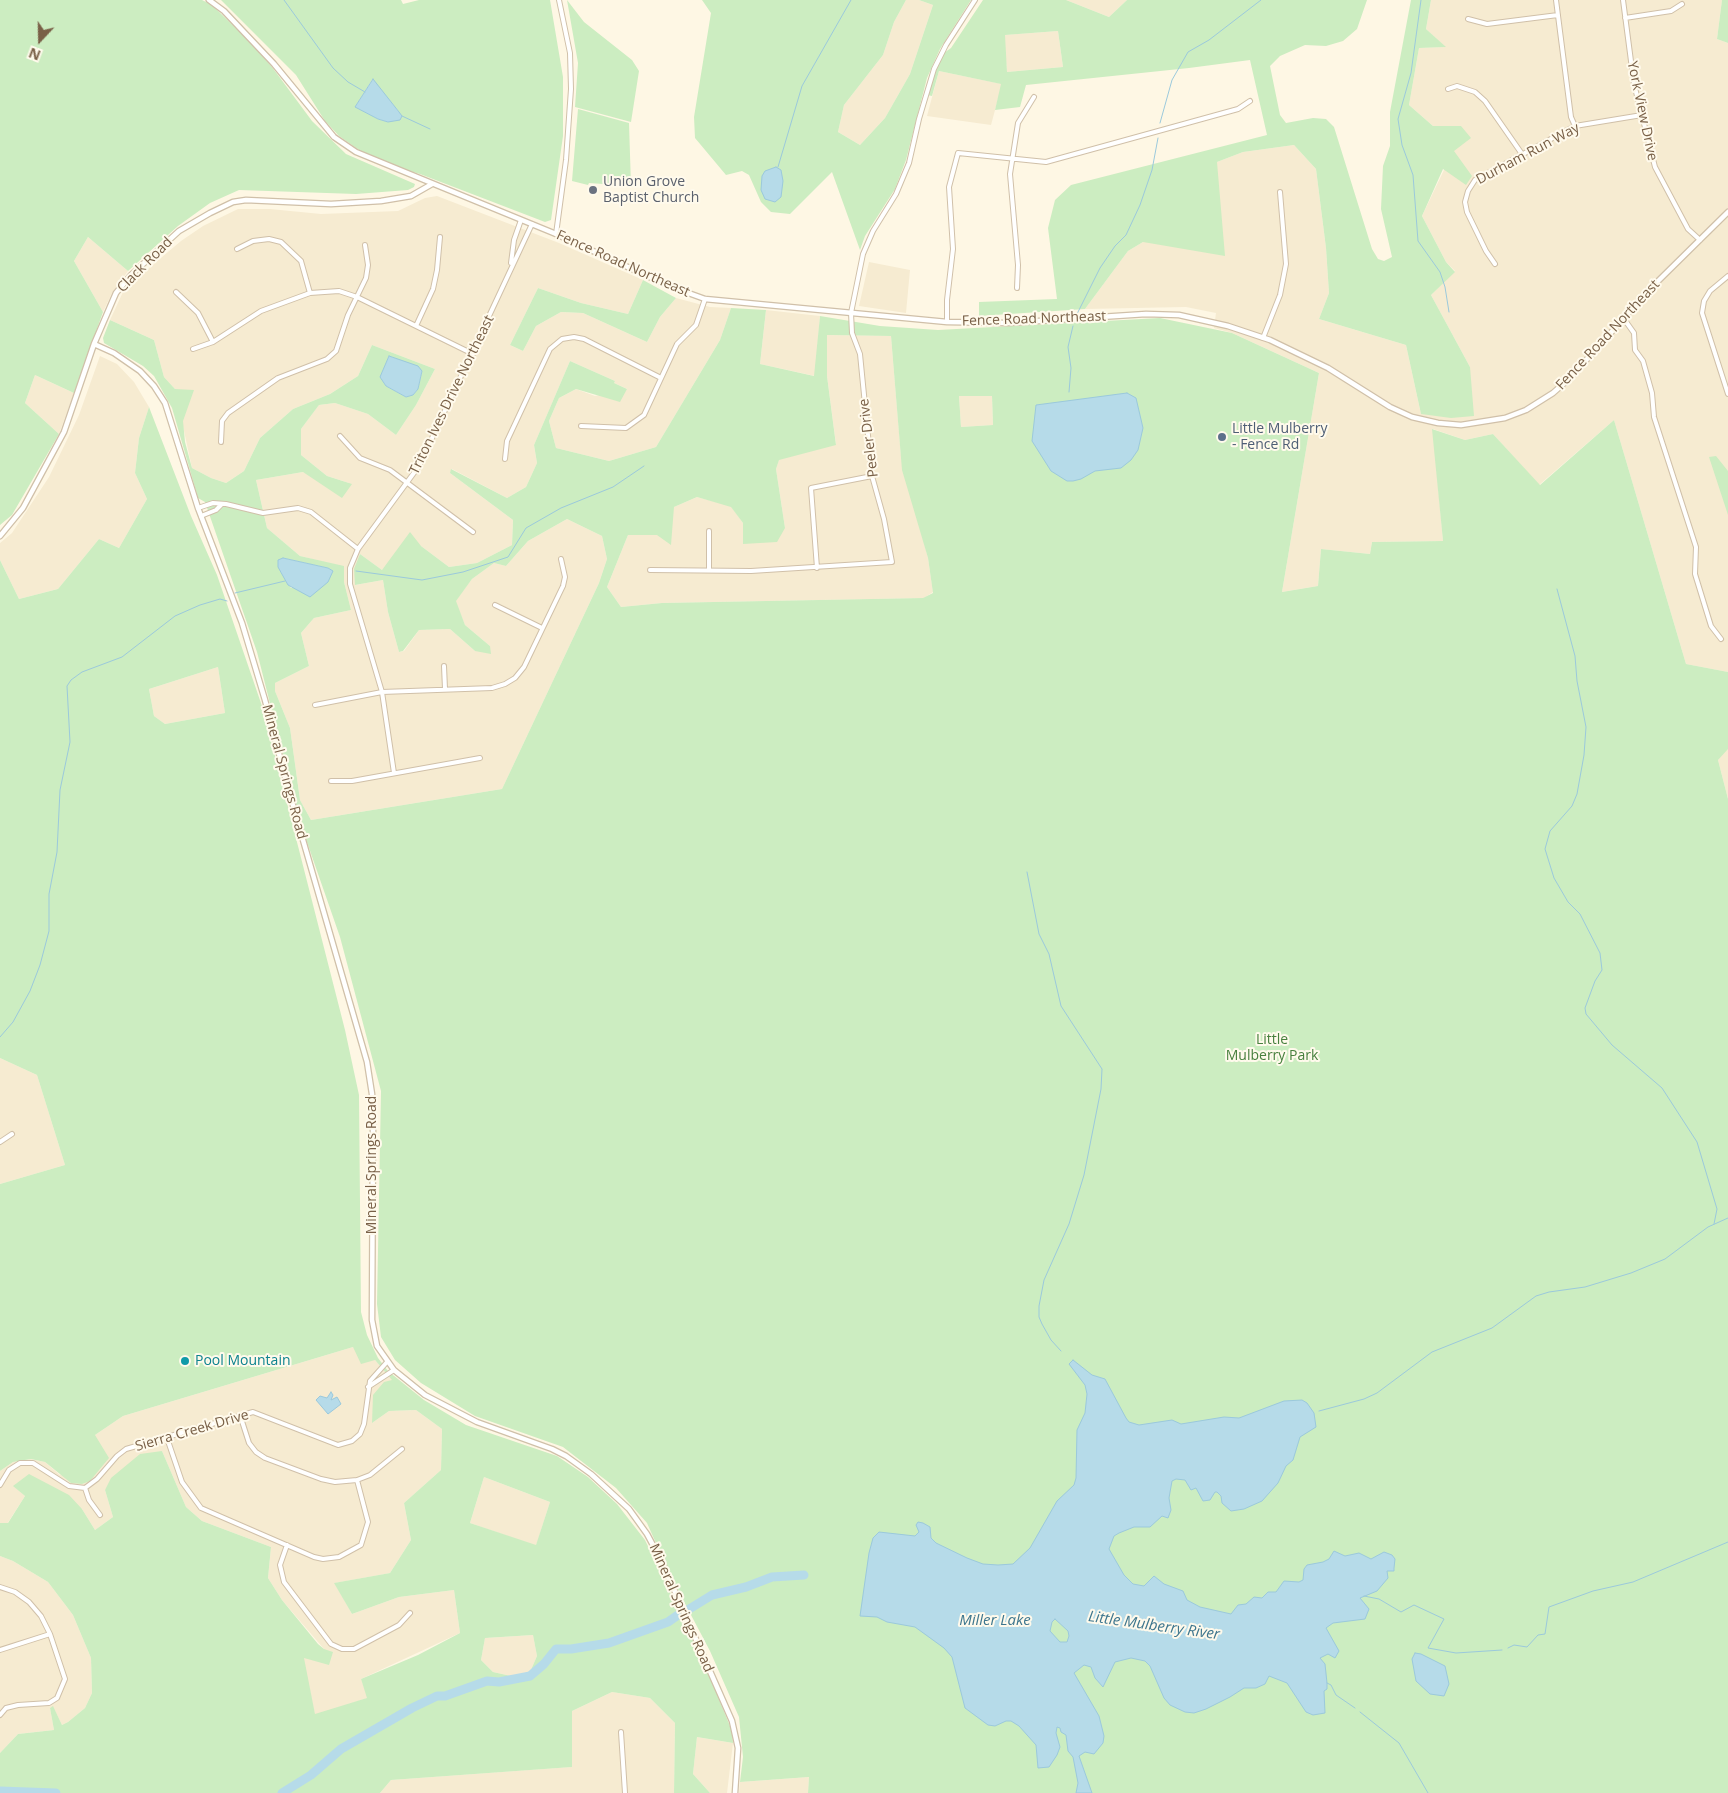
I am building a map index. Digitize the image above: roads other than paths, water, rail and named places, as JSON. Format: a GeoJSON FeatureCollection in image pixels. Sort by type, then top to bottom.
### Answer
{"type":"FeatureCollection","features":[{"type":"Feature","properties":{"kind":"street","name":"Fence Road Northeast"},"geometry":{"type":"LineString","coordinates":[[210,0],[224,11],[274,64],[334,137],[356,152],[556,234],[668,286],[705,299],[948,322],[1008,323],[1162,314],[1203,320],[1263,338],[1328,368],[1390,407],[1423,420],[1461,425],[1505,418],[1541,401],[1570,378],[1624,319],[1728,213]]}},
{"type":"Feature","properties":{"kind":"street"},"geometry":{"type":"LineString","coordinates":[[556,234],[566,160],[571,90],[570,53],[559,0]]}},
{"type":"Feature","properties":{"kind":"street","name":"Peeler Drive"},"geometry":{"type":"LineString","coordinates":[[817,568],[892,562],[884,519],[872,476],[860,354],[852,333],[851,313],[863,254],[873,231],[896,194],[909,163],[919,119],[934,69],[946,45],[976,0]]}},
{"type":"Feature","properties":{"kind":"street"},"geometry":{"type":"LineString","coordinates":[[1556,0],[1571,117],[1575,126]]}},
{"type":"Feature","properties":{"kind":"street","name":"York View Drive"},"geometry":{"type":"LineString","coordinates":[[1623,0],[1634,84],[1654,168],[1688,229],[1700,240]]}},
{"type":"Feature","properties":{"kind":"street"},"geometry":{"type":"LineString","coordinates":[[1625,18],[1671,11],[1682,4]]}},
{"type":"Feature","properties":{"kind":"street"},"geometry":{"type":"LineString","coordinates":[[1468,19],[1487,24],[1558,16]]}},
{"type":"Feature","properties":{"kind":"street"},"geometry":{"type":"LineString","coordinates":[[1448,89],[1458,86],[1475,92],[1485,101],[1522,154]]}},
{"type":"Feature","properties":{"kind":"street"},"geometry":{"type":"LineString","coordinates":[[1017,288],[1018,265],[1010,189],[1018,123],[1034,97]]}},
{"type":"Feature","properties":{"kind":"street"},"geometry":{"type":"LineString","coordinates":[[948,322],[947,300],[953,249],[949,187],[956,156],[964,152],[1046,162],[1238,109],[1250,102]]}},
{"type":"Feature","properties":{"kind":"street","name":"Durham Run Way"},"geometry":{"type":"LineString","coordinates":[[1495,264],[1486,251],[1465,202],[1474,180],[1575,126],[1642,115]]}},
{"type":"Feature","properties":{"kind":"street","name":"Clack Road"},"geometry":{"type":"LineString","coordinates":[[0,536],[23,508],[64,432],[94,344],[107,310],[116,293],[131,275],[179,231],[210,212],[233,202],[246,200],[331,204],[396,200],[411,196],[432,184]]}},
{"type":"Feature","properties":{"kind":"street"},"geometry":{"type":"LineString","coordinates":[[1263,338],[1280,295],[1286,264],[1280,192]]}},
{"type":"Feature","properties":{"kind":"street","name":"Triton Ives Drive Northeast"},"geometry":{"type":"LineString","coordinates":[[511,265],[514,240],[521,220]]}},
{"type":"Feature","properties":{"kind":"street","name":"Triton Ives Drive Northeast"},"geometry":{"type":"LineString","coordinates":[[394,773],[382,692],[350,584],[350,568],[358,549],[419,466],[496,304],[511,265],[532,224]]}},
{"type":"Feature","properties":{"kind":"street"},"geometry":{"type":"LineString","coordinates":[[416,326],[433,289],[440,237]]}},
{"type":"Feature","properties":{"kind":"street"},"geometry":{"type":"LineString","coordinates":[[237,249],[254,241],[269,240],[281,242],[300,261],[310,293]]}},
{"type":"Feature","properties":{"kind":"street"},"geometry":{"type":"LineString","coordinates":[[221,442],[222,421],[228,413],[278,378],[327,359],[336,351],[348,315],[366,278],[368,265],[365,245]]}},
{"type":"Feature","properties":{"kind":"street"},"geometry":{"type":"LineString","coordinates":[[1728,276],[1710,291],[1704,302],[1702,312],[1728,391]]}},
{"type":"Feature","properties":{"kind":"street"},"geometry":{"type":"LineString","coordinates":[[193,349],[214,342],[261,311],[310,293],[339,291],[357,297],[473,354]]}},
{"type":"Feature","properties":{"kind":"street"},"geometry":{"type":"LineString","coordinates":[[176,292],[198,312],[214,342]]}},
{"type":"Feature","properties":{"kind":"street"},"geometry":{"type":"LineString","coordinates":[[581,426],[626,428],[644,416],[677,344],[696,324],[705,299]]}},
{"type":"Feature","properties":{"kind":"street"},"geometry":{"type":"LineString","coordinates":[[1624,319],[1634,333],[1635,350],[1643,361],[1652,392],[1654,417],[1696,547],[1695,574],[1708,617],[1711,626],[1721,639]]}},
{"type":"Feature","properties":{"kind":"street"},"geometry":{"type":"LineString","coordinates":[[505,459],[510,433],[550,349],[562,339],[574,337],[584,339],[662,378]]}},
{"type":"Feature","properties":{"kind":"street","name":"Mineral Springs Road"},"geometry":{"type":"LineString","coordinates":[[94,344],[114,353],[133,366],[158,391],[168,410],[198,508],[242,623],[314,882],[368,1062],[372,1094],[373,1130],[372,1320],[377,1346],[394,1370],[425,1395],[455,1412],[566,1456],[591,1474],[629,1509],[647,1534],[661,1560],[732,1721],[738,1748],[734,1793]]}},
{"type":"Feature","properties":{"kind":"street"},"geometry":{"type":"LineString","coordinates":[[340,436],[360,458],[390,470],[473,532]]}},
{"type":"Feature","properties":{"kind":"street"},"geometry":{"type":"LineString","coordinates":[[650,570],[751,571],[817,568],[811,488],[872,476]]}},
{"type":"Feature","properties":{"kind":"street"},"geometry":{"type":"LineString","coordinates":[[198,508],[213,503],[226,504],[263,514],[298,508],[311,512],[358,549]]}},
{"type":"Feature","properties":{"kind":"street"},"geometry":{"type":"LineString","coordinates":[[201,516],[216,510],[221,505]]}},
{"type":"Feature","properties":{"kind":"street"},"geometry":{"type":"LineString","coordinates":[[709,570],[710,531]]}},
{"type":"Feature","properties":{"kind":"street"},"geometry":{"type":"LineString","coordinates":[[315,705],[382,692],[492,688],[510,681],[524,667],[562,586],[565,577],[561,559]]}},
{"type":"Feature","properties":{"kind":"street"},"geometry":{"type":"LineString","coordinates":[[496,605],[542,628]]}},
{"type":"Feature","properties":{"kind":"street"},"geometry":{"type":"LineString","coordinates":[[444,666],[445,689]]}},
{"type":"Feature","properties":{"kind":"street"},"geometry":{"type":"LineString","coordinates":[[331,781],[352,781],[480,758]]}},
{"type":"Feature","properties":{"kind":"street"},"geometry":{"type":"LineString","coordinates":[[0,1142],[12,1134]]}},
{"type":"Feature","properties":{"kind":"street","name":"Sierra Creek Drive"},"geometry":{"type":"LineString","coordinates":[[85,1488],[97,1479],[116,1456],[126,1449],[167,1438],[240,1414],[253,1412],[338,1445],[352,1441],[360,1434],[364,1424],[368,1387],[372,1376],[387,1362]]}},
{"type":"Feature","properties":{"kind":"street"},"geometry":{"type":"LineString","coordinates":[[368,1387],[394,1370]]}},
{"type":"Feature","properties":{"kind":"street"},"geometry":{"type":"LineString","coordinates":[[240,1414],[249,1443],[256,1452],[265,1458],[321,1479],[335,1482],[358,1480],[370,1475],[402,1449]]}},
{"type":"Feature","properties":{"kind":"street"},"geometry":{"type":"LineString","coordinates":[[167,1438],[182,1482],[201,1508],[323,1559],[339,1557],[361,1546],[368,1522],[358,1480]]}},
{"type":"Feature","properties":{"kind":"street"},"geometry":{"type":"LineString","coordinates":[[0,1485],[10,1470],[20,1464],[33,1463],[69,1486],[85,1488],[89,1500],[100,1515]]}},
{"type":"Feature","properties":{"kind":"street"},"geometry":{"type":"LineString","coordinates":[[287,1545],[280,1565],[284,1582],[331,1644],[342,1649],[354,1649],[399,1625],[410,1613]]}},
{"type":"Feature","properties":{"kind":"street"},"geometry":{"type":"LineString","coordinates":[[0,1587],[15,1592],[29,1602],[40,1616],[50,1634],[65,1679],[57,1698],[41,1705],[18,1705],[6,1708],[0,1715]]}},
{"type":"Feature","properties":{"kind":"street"},"geometry":{"type":"LineString","coordinates":[[0,1650],[50,1634]]}},
{"type":"Feature","properties":{"kind":"street"},"geometry":{"type":"LineString","coordinates":[[621,1732],[625,1793]]}},
{"type":"Feature","properties":{"kind":"water"},"geometry":{"type":"Polygon","coordinates":[[[373,79],[402,116],[400,120],[388,122],[355,107],[373,79]]]}},
{"type":"Feature","properties":{"kind":"water"},"geometry":{"type":"Polygon","coordinates":[[[776,167],[781,170],[783,181],[781,197],[775,202],[765,199],[761,190],[762,176],[765,171],[776,167]]]}},
{"type":"Feature","properties":{"kind":"water"},"geometry":{"type":"Polygon","coordinates":[[[389,356],[418,366],[422,371],[418,389],[413,395],[406,397],[386,386],[380,377],[389,356]]]}},
{"type":"Feature","properties":{"kind":"water"},"geometry":{"type":"Polygon","coordinates":[[[1127,393],[1136,398],[1143,428],[1138,450],[1131,460],[1121,468],[1095,471],[1073,481],[1067,481],[1051,471],[1032,441],[1036,405],[1127,393]]]}},
{"type":"Feature","properties":{"kind":"water"},"geometry":{"type":"Polygon","coordinates":[[[283,558],[328,568],[333,571],[328,582],[310,597],[288,585],[278,567],[278,560],[283,558]]]}},
{"type":"Feature","properties":{"kind":"water","name":"Miller Lake"},"geometry":{"type":"Polygon","coordinates":[[[1073,1360],[1092,1375],[1105,1379],[1126,1418],[1129,1422],[1139,1425],[1172,1420],[1181,1424],[1224,1417],[1239,1418],[1284,1401],[1302,1400],[1307,1403],[1314,1413],[1316,1427],[1300,1437],[1293,1460],[1286,1466],[1278,1483],[1262,1501],[1244,1509],[1231,1511],[1222,1503],[1221,1496],[1217,1492],[1215,1492],[1210,1500],[1203,1501],[1196,1488],[1191,1490],[1185,1480],[1176,1479],[1172,1481],[1169,1498],[1171,1510],[1168,1518],[1162,1516],[1150,1527],[1134,1527],[1119,1533],[1114,1536],[1109,1549],[1124,1575],[1133,1584],[1144,1586],[1154,1576],[1164,1584],[1183,1591],[1187,1600],[1200,1607],[1231,1614],[1238,1605],[1246,1604],[1254,1597],[1262,1598],[1268,1592],[1276,1592],[1284,1581],[1299,1582],[1303,1580],[1304,1569],[1307,1565],[1329,1559],[1334,1551],[1345,1556],[1359,1553],[1371,1559],[1384,1552],[1392,1555],[1395,1559],[1394,1571],[1387,1571],[1388,1578],[1377,1591],[1360,1598],[1369,1609],[1365,1619],[1333,1623],[1326,1628],[1339,1651],[1335,1658],[1328,1654],[1320,1658],[1325,1664],[1327,1683],[1327,1689],[1324,1691],[1325,1713],[1313,1715],[1306,1712],[1287,1683],[1269,1676],[1265,1684],[1256,1688],[1244,1688],[1206,1709],[1194,1713],[1185,1712],[1170,1705],[1164,1698],[1150,1666],[1145,1661],[1131,1658],[1115,1662],[1103,1687],[1095,1678],[1091,1667],[1084,1665],[1074,1673],[1099,1716],[1104,1736],[1103,1743],[1094,1754],[1085,1752],[1079,1756],[1092,1793],[1076,1793],[1078,1783],[1073,1757],[1068,1751],[1066,1735],[1061,1732],[1060,1728],[1057,1727],[1056,1733],[1060,1747],[1057,1755],[1049,1767],[1038,1768],[1036,1745],[1019,1726],[1011,1721],[995,1726],[988,1725],[965,1708],[952,1657],[944,1648],[915,1627],[887,1622],[877,1617],[860,1616],[869,1553],[873,1538],[879,1532],[915,1536],[919,1532],[916,1525],[918,1522],[923,1523],[930,1527],[931,1538],[936,1543],[983,1564],[1013,1564],[1030,1548],[1057,1501],[1074,1485],[1076,1478],[1077,1430],[1085,1413],[1087,1394],[1085,1385],[1069,1364],[1073,1360]],[[1055,1619],[1052,1622],[1050,1631],[1060,1642],[1067,1642],[1068,1631],[1055,1619]]]}},
{"type":"Feature","properties":{"kind":"water"},"geometry":{"type":"Polygon","coordinates":[[[331,1392],[333,1395],[331,1400],[337,1397],[341,1404],[328,1414],[316,1400],[320,1396],[327,1398],[331,1392]]]}},
{"type":"Feature","properties":{"kind":"water"},"geometry":{"type":"Polygon","coordinates":[[[1415,1653],[1445,1666],[1449,1684],[1444,1696],[1430,1694],[1416,1681],[1412,1659],[1415,1653]]]}},
{"type":"Feature","properties":{"kind":"waterway"},"geometry":{"type":"LineString","coordinates":[[284,0],[333,68],[348,82],[365,92]]}},
{"type":"Feature","properties":{"kind":"waterway"},"geometry":{"type":"LineString","coordinates":[[778,167],[802,86],[851,0]]}},
{"type":"Feature","properties":{"kind":"waterway"},"geometry":{"type":"LineString","coordinates":[[1160,123],[1172,80],[1188,52],[1209,40],[1261,0]]}},
{"type":"Feature","properties":{"kind":"waterway"},"geometry":{"type":"LineString","coordinates":[[1421,0],[1411,73],[1398,119],[1402,145],[1413,175],[1418,241],[1440,272],[1445,287],[1449,312]]}},
{"type":"Feature","properties":{"kind":"waterway"},"geometry":{"type":"LineString","coordinates":[[402,116],[430,129]]}},
{"type":"Feature","properties":{"kind":"waterway"},"geometry":{"type":"LineString","coordinates":[[1077,314],[1100,268],[1115,246],[1126,235],[1140,205],[1152,170],[1158,138]]}},
{"type":"Feature","properties":{"kind":"waterway"},"geometry":{"type":"LineString","coordinates":[[1069,392],[1071,368],[1068,347],[1073,326]]}},
{"type":"Feature","properties":{"kind":"waterway"},"geometry":{"type":"LineString","coordinates":[[356,571],[422,580],[463,572],[508,557],[526,528],[561,508],[613,487],[644,466]]}},
{"type":"Feature","properties":{"kind":"waterway"},"geometry":{"type":"LineString","coordinates":[[235,593],[285,581]]}},
{"type":"Feature","properties":{"kind":"waterway"},"geometry":{"type":"LineString","coordinates":[[1557,589],[1575,656],[1577,681],[1586,727],[1584,755],[1577,794],[1572,806],[1550,831],[1545,849],[1554,878],[1568,902],[1580,914],[1600,953],[1602,970],[1595,981],[1585,1008],[1586,1014],[1612,1045],[1662,1088],[1697,1142],[1717,1209],[1714,1224]]}},
{"type":"Feature","properties":{"kind":"waterway"},"geometry":{"type":"LineString","coordinates":[[0,1037],[13,1022],[30,991],[40,965],[49,931],[49,894],[57,852],[60,790],[70,742],[67,686],[71,680],[82,672],[122,657],[175,616],[220,599],[227,601]]}},
{"type":"Feature","properties":{"kind":"waterway"},"geometry":{"type":"LineString","coordinates":[[1027,872],[1039,934],[1049,954],[1061,1006],[1102,1069],[1101,1089],[1084,1175],[1069,1224],[1044,1280],[1039,1306],[1039,1317],[1042,1324],[1051,1340],[1061,1351]]}},
{"type":"Feature","properties":{"kind":"waterway"},"geometry":{"type":"LineString","coordinates":[[1319,1411],[1364,1399],[1377,1393],[1432,1352],[1492,1328],[1536,1296],[1549,1292],[1585,1287],[1631,1273],[1665,1259],[1708,1227],[1728,1218]]}},
{"type":"Feature","properties":{"kind":"waterway","name":"Little Mulberry River"},"geometry":{"type":"LineString","coordinates":[[1508,1648],[1514,1645],[1527,1647],[1538,1635],[1545,1634],[1549,1607],[1593,1591],[1633,1582],[1728,1542]]}},
{"type":"Feature","properties":{"kind":"waterway","name":"Little Mulberry River"},"geometry":{"type":"LineString","coordinates":[[686,1611],[712,1595],[746,1587],[772,1577],[804,1575]]}},
{"type":"Feature","properties":{"kind":"waterway","name":"Little Mulberry River"},"geometry":{"type":"LineString","coordinates":[[1364,1596],[1379,1599],[1401,1612],[1414,1605],[1444,1619],[1428,1648],[1456,1653],[1502,1650]]}},
{"type":"Feature","properties":{"kind":"waterway","name":"Little Mulberry River"},"geometry":{"type":"LineString","coordinates":[[282,1793],[311,1775],[341,1749],[412,1708],[437,1696],[445,1696],[487,1681],[499,1682],[530,1676],[544,1664],[556,1649],[571,1649],[609,1643],[668,1622],[678,1615]]}},
{"type":"Feature","properties":{"kind":"waterway"},"geometry":{"type":"LineString","coordinates":[[1327,1683],[1331,1685],[1336,1695],[1355,1708]]}},
{"type":"Feature","properties":{"kind":"waterway"},"geometry":{"type":"LineString","coordinates":[[1360,1712],[1399,1743],[1428,1793]]}},
{"type":"Feature","properties":{"kind":"waterway","name":"Little Mulberry River"},"geometry":{"type":"LineString","coordinates":[[0,1791],[56,1793]]}},
{"type":"Feature","properties":{"kind":"place","name":"Union Grove Baptist Church"},"geometry":{"type":"Point","coordinates":[593,190]}},
{"type":"Feature","properties":{"kind":"place","name":"Little Mulberry - Fence Rd"},"geometry":{"type":"Point","coordinates":[1222,437]}},
{"type":"Feature","properties":{"kind":"place","name":"Pool Mountain"},"geometry":{"type":"Point","coordinates":[185,1361]}},
{"type":"Feature","properties":{"kind":"park label","name":"Little Mulberry Park"},"geometry":{"type":"Point","coordinates":[1272,1048]}}]}
